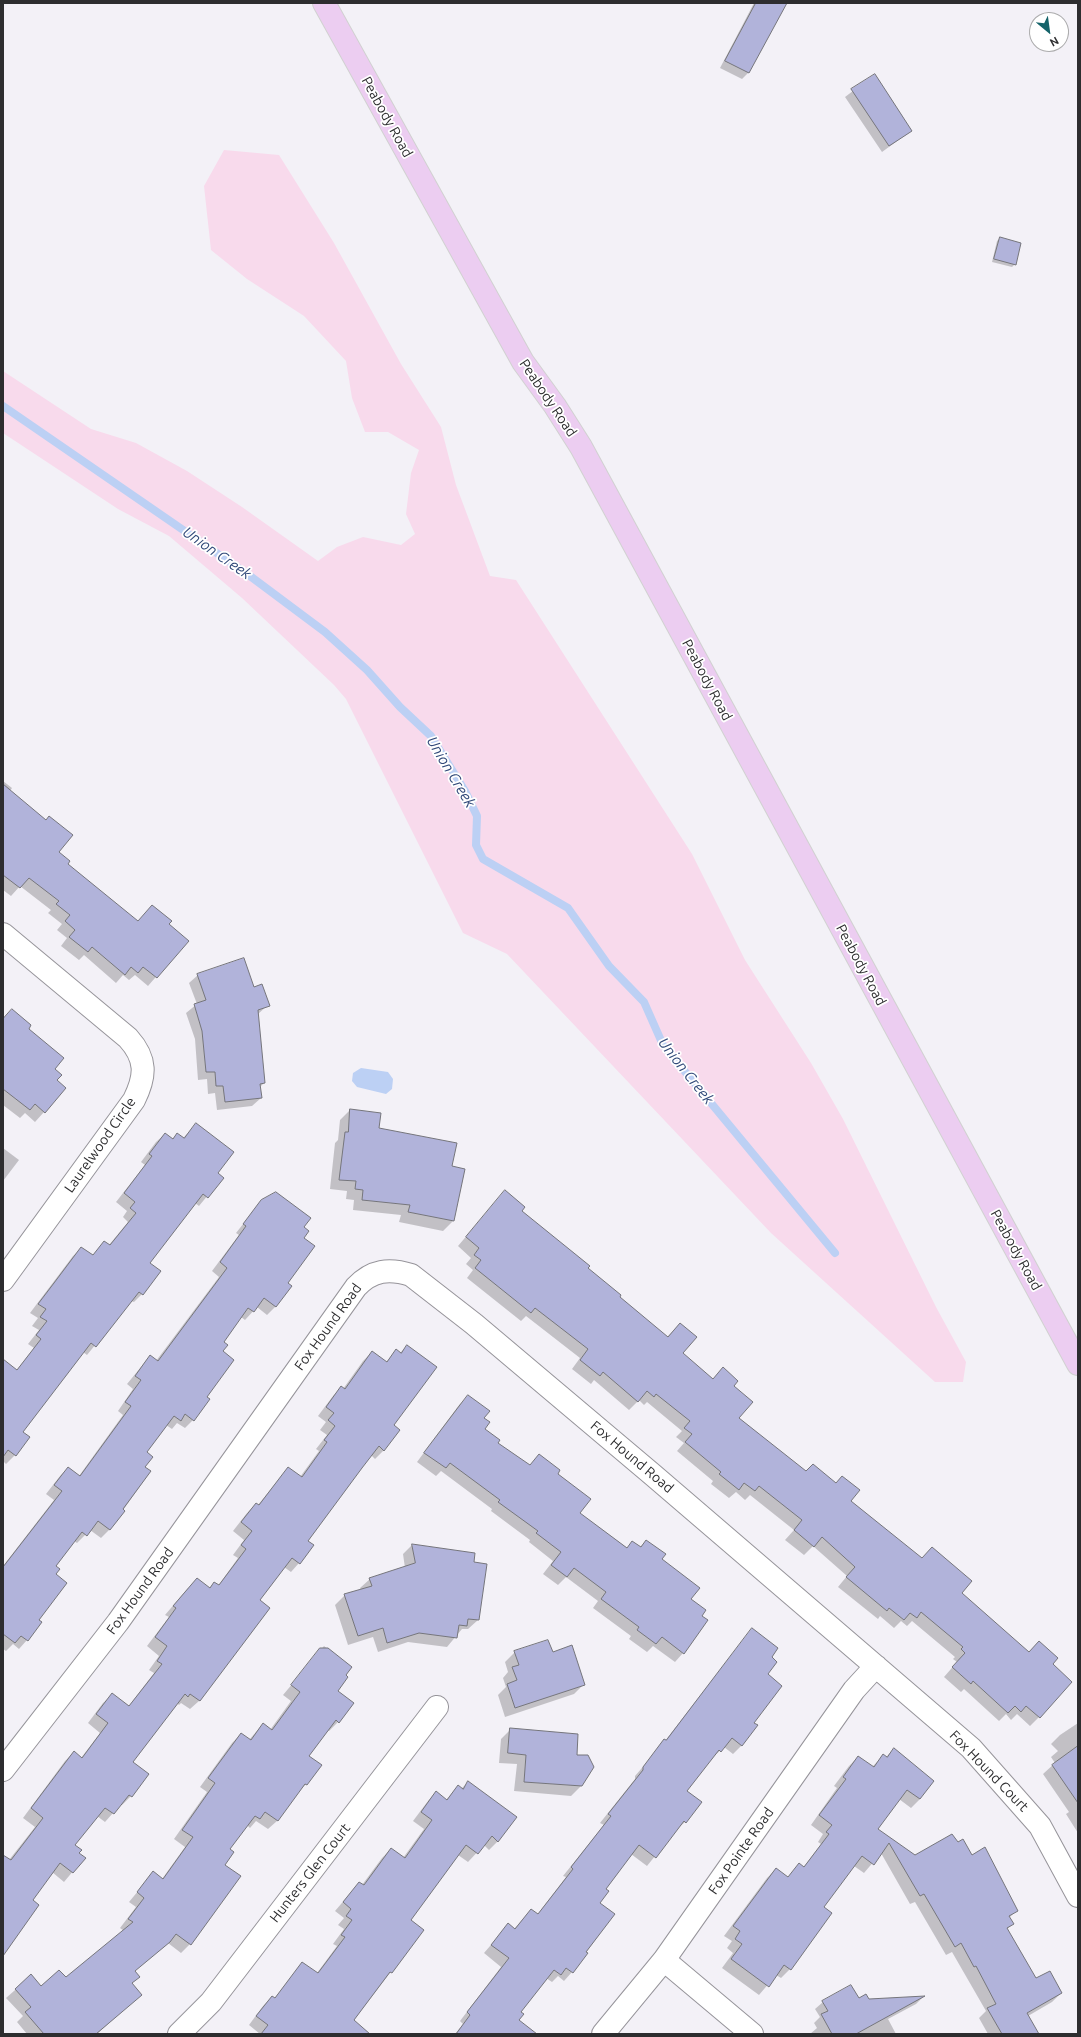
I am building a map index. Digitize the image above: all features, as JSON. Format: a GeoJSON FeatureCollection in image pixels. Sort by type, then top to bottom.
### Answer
{"type":"FeatureCollection","features":[{"type":"Feature","properties":{"kind":"main road","name":"Peabody Road"},"geometry":{"type":"LineString","coordinates":[[324,3],[523,362],[555,406],[581,446],[1078,1364]]}},
{"type":"Feature","properties":{"kind":"street","name":"Laurelwood Circle"},"geometry":{"type":"LineString","coordinates":[[3,934],[128,1038],[136,1048],[143,1068],[141,1083],[134,1100],[3,1280]]}},
{"type":"Feature","properties":{"kind":"street","name":"Fox Hound Road"},"geometry":{"type":"LineString","coordinates":[[3,1770],[118,1622],[356,1287],[367,1276],[388,1270],[411,1275],[474,1324],[876,1666]]}},
{"type":"Feature","properties":{"kind":"street","name":"Fox Hound Court"},"geometry":{"type":"LineString","coordinates":[[876,1666],[971,1748],[1012,1793],[1040,1826],[1078,1896]]}},
{"type":"Feature","properties":{"kind":"street","name":"Fox Pointe Road"},"geometry":{"type":"LineString","coordinates":[[603,2034],[664,1960],[854,1690],[876,1666]]}},
{"type":"Feature","properties":{"kind":"street","name":"Hunters Glen Court"},"geometry":{"type":"LineString","coordinates":[[179,2034],[211,2002],[437,1707]]}},
{"type":"Feature","properties":{"kind":"street"},"geometry":{"type":"LineString","coordinates":[[664,1960],[752,2034]]}},
{"type":"Feature","properties":{"kind":"shaded area"},"geometry":{"type":"Polygon","coordinates":[[[224,150],[279,155],[334,243],[401,364],[441,427],[456,485],[490,576],[516,580],[692,854],[745,960],[811,1063],[843,1119],[936,1307],[966,1362],[963,1382],[935,1382],[771,1233],[507,954],[463,933],[346,699],[334,685],[242,598],[169,536],[118,509],[3,433],[3,371],[91,429],[136,443],[187,471],[242,507],[318,561],[337,547],[363,537],[401,545],[415,534],[406,514],[411,473],[419,450],[388,432],[365,432],[352,398],[346,361],[304,316],[247,279],[211,250],[204,186],[224,150]]]}},
{"type":"Feature","properties":{"kind":"water"},"geometry":{"type":"Polygon","coordinates":[[[361,1068],[388,1072],[393,1079],[392,1089],[386,1094],[357,1087],[352,1081],[353,1073],[361,1068]]]}},
{"type":"Feature","properties":{"kind":"building"},"geometry":{"type":"Polygon","coordinates":[[[756,3],[787,3],[749,73],[725,61],[756,3]]]}},
{"type":"Feature","properties":{"kind":"building"},"geometry":{"type":"Polygon","coordinates":[[[875,74],[912,131],[889,146],[851,89],[875,74]]]}},
{"type":"Feature","properties":{"kind":"building"},"geometry":{"type":"Polygon","coordinates":[[[1000,237],[1021,243],[1016,265],[994,259],[1000,237]]]}},
{"type":"Feature","properties":{"kind":"building"},"geometry":{"type":"Polygon","coordinates":[[[3,784],[46,820],[49,816],[73,835],[59,852],[70,861],[68,864],[138,921],[152,905],[172,921],[169,924],[189,941],[157,978],[143,967],[138,973],[131,967],[125,975],[92,947],[88,952],[69,937],[75,930],[65,921],[70,915],[56,904],[59,901],[29,878],[20,888],[3,875],[3,784]]]}},
{"type":"Feature","properties":{"kind":"building"},"geometry":{"type":"Polygon","coordinates":[[[244,958],[254,987],[262,984],[270,1006],[258,1010],[265,1083],[260,1084],[262,1098],[225,1102],[223,1086],[216,1086],[215,1072],[206,1072],[202,1031],[194,1004],[206,1000],[197,974],[244,958]]]}},
{"type":"Feature","properties":{"kind":"building"},"geometry":{"type":"Polygon","coordinates":[[[12,1009],[31,1025],[29,1029],[64,1058],[55,1069],[62,1075],[57,1080],[66,1088],[45,1113],[35,1104],[30,1110],[3,1089],[3,1019],[12,1009]]]}},
{"type":"Feature","properties":{"kind":"building"},"geometry":{"type":"Polygon","coordinates":[[[350,1109],[381,1113],[379,1128],[457,1143],[452,1166],[465,1169],[454,1221],[408,1212],[410,1205],[362,1200],[363,1190],[355,1189],[356,1181],[339,1180],[345,1132],[348,1132],[350,1109]]]}},
{"type":"Feature","properties":{"kind":"building"},"geometry":{"type":"Polygon","coordinates":[[[196,1123],[234,1152],[218,1173],[224,1178],[208,1198],[203,1194],[150,1263],[161,1271],[143,1295],[139,1292],[96,1347],[91,1343],[23,1432],[30,1437],[16,1456],[8,1450],[3,1457],[3,1359],[17,1370],[41,1339],[36,1335],[47,1321],[40,1317],[46,1309],[38,1304],[81,1247],[93,1255],[104,1241],[110,1245],[136,1213],[130,1208],[135,1202],[124,1193],[152,1156],[149,1154],[165,1133],[173,1139],[177,1133],[184,1138],[196,1123]]]}},
{"type":"Feature","properties":{"kind":"building"},"geometry":{"type":"Polygon","coordinates":[[[505,1190],[525,1207],[522,1211],[590,1266],[588,1268],[668,1337],[680,1323],[697,1337],[683,1353],[713,1379],[723,1367],[738,1381],[734,1386],[753,1402],[739,1418],[806,1471],[813,1464],[836,1483],[842,1476],[860,1490],[851,1501],[922,1558],[932,1547],[972,1581],[962,1593],[1029,1652],[1039,1641],[1058,1658],[1053,1664],[1072,1682],[1040,1718],[1026,1706],[1021,1712],[1015,1706],[1008,1713],[973,1681],[971,1684],[952,1667],[965,1653],[961,1649],[963,1647],[921,1612],[917,1618],[910,1613],[904,1620],[889,1608],[887,1611],[846,1577],[855,1567],[822,1537],[814,1547],[794,1530],[802,1520],[759,1486],[755,1491],[744,1483],[739,1490],[719,1474],[721,1472],[685,1442],[692,1434],[684,1428],[690,1421],[656,1394],[654,1397],[647,1391],[638,1402],[603,1372],[600,1376],[580,1360],[588,1349],[535,1308],[531,1313],[475,1268],[481,1260],[474,1255],[479,1248],[466,1237],[505,1190]]]}},
{"type":"Feature","properties":{"kind":"building"},"geometry":{"type":"Polygon","coordinates":[[[276,1192],[311,1218],[304,1227],[309,1231],[304,1238],[315,1246],[288,1283],[292,1286],[276,1307],[264,1298],[254,1312],[248,1308],[224,1342],[228,1345],[223,1351],[234,1360],[207,1397],[210,1399],[194,1421],[185,1414],[181,1421],[174,1416],[147,1452],[153,1457],[145,1467],[151,1471],[123,1509],[125,1511],[110,1530],[98,1521],[87,1536],[82,1532],[56,1566],[60,1569],[56,1574],[67,1583],[39,1620],[42,1622],[28,1641],[21,1636],[15,1643],[3,1634],[3,1567],[62,1491],[54,1485],[68,1467],[80,1476],[131,1406],[125,1402],[141,1380],[135,1376],[150,1355],[158,1361],[227,1268],[220,1262],[246,1226],[243,1224],[261,1200],[276,1192]]]}},
{"type":"Feature","properties":{"kind":"building"},"geometry":{"type":"Polygon","coordinates":[[[407,1345],[437,1367],[394,1425],[400,1430],[384,1451],[379,1446],[362,1468],[308,1541],[314,1545],[300,1564],[292,1558],[260,1600],[270,1608],[200,1701],[190,1694],[188,1697],[185,1694],[133,1762],[149,1774],[132,1797],[129,1795],[114,1814],[105,1808],[75,1845],[82,1850],[79,1853],[86,1858],[73,1873],[60,1863],[33,1900],[39,1905],[3,1956],[3,1855],[11,1860],[43,1818],[31,1808],[74,1751],[82,1758],[108,1723],[96,1714],[112,1693],[129,1706],[162,1664],[157,1661],[167,1646],[155,1637],[176,1608],[173,1606],[197,1578],[210,1588],[214,1582],[219,1585],[246,1549],[241,1545],[252,1531],[241,1522],[256,1503],[259,1505],[288,1467],[302,1477],[327,1442],[324,1440],[335,1426],[328,1420],[334,1413],[326,1407],[341,1386],[345,1389],[372,1351],[387,1362],[396,1349],[401,1353],[407,1345]]]}},
{"type":"Feature","properties":{"kind":"building"},"geometry":{"type":"Polygon","coordinates":[[[468,1395],[490,1411],[484,1418],[490,1422],[485,1429],[500,1440],[498,1443],[530,1465],[539,1454],[560,1470],[558,1474],[591,1499],[580,1513],[627,1548],[632,1541],[641,1547],[646,1540],[666,1554],[662,1559],[700,1588],[691,1599],[706,1610],[702,1616],[708,1620],[684,1654],[662,1637],[656,1644],[637,1630],[639,1627],[601,1599],[606,1592],[574,1568],[567,1577],[551,1565],[561,1552],[536,1533],[538,1531],[498,1502],[500,1500],[450,1463],[446,1468],[424,1453],[468,1395]]]}},
{"type":"Feature","properties":{"kind":"building"},"geometry":{"type":"Polygon","coordinates":[[[412,1544],[475,1553],[474,1562],[487,1564],[479,1620],[468,1619],[467,1626],[459,1625],[457,1638],[419,1633],[387,1643],[383,1628],[358,1636],[344,1594],[372,1586],[369,1578],[415,1563],[412,1544]]]}},
{"type":"Feature","properties":{"kind":"building"},"geometry":{"type":"Polygon","coordinates":[[[752,1628],[778,1648],[772,1657],[777,1662],[768,1674],[782,1686],[754,1723],[758,1725],[742,1746],[732,1738],[721,1752],[719,1750],[687,1791],[702,1802],[686,1823],[684,1821],[656,1858],[639,1845],[606,1889],[609,1891],[600,1903],[615,1914],[586,1952],[588,1953],[573,1973],[566,1968],[561,1975],[554,1970],[521,2012],[524,2014],[519,2020],[537,2034],[456,2034],[470,2015],[467,2012],[509,1958],[491,1945],[508,1923],[515,1929],[531,1909],[538,1914],[573,1869],[571,1867],[611,1816],[608,1814],[643,1770],[643,1767],[664,1739],[666,1740],[752,1628]]]}},
{"type":"Feature","properties":{"kind":"building"},"geometry":{"type":"Polygon","coordinates":[[[548,1640],[553,1652],[572,1645],[585,1685],[515,1708],[507,1684],[517,1680],[512,1667],[519,1665],[514,1651],[548,1640]]]}},
{"type":"Feature","properties":{"kind":"building"},"geometry":{"type":"Polygon","coordinates":[[[320,1648],[328,1648],[352,1667],[346,1675],[348,1677],[338,1691],[354,1703],[339,1723],[336,1720],[309,1756],[322,1765],[307,1785],[305,1784],[278,1821],[265,1812],[260,1819],[255,1816],[230,1849],[234,1852],[225,1865],[241,1876],[191,1945],[176,1934],[170,1942],[135,1971],[140,1977],[132,1983],[142,1995],[96,2034],[44,2034],[25,2012],[31,2007],[15,1989],[31,1974],[41,1986],[59,1970],[66,1977],[133,1922],[128,1919],[144,1898],[137,1892],[153,1871],[163,1879],[193,1837],[182,1830],[215,1783],[208,1778],[241,1733],[251,1740],[263,1723],[272,1730],[300,1692],[291,1685],[320,1648]]]}},
{"type":"Feature","properties":{"kind":"building"},"geometry":{"type":"Polygon","coordinates":[[[510,1728],[578,1734],[577,1755],[588,1755],[594,1767],[582,1786],[524,1782],[526,1755],[508,1753],[510,1728]]]}},
{"type":"Feature","properties":{"kind":"building"},"geometry":{"type":"Polygon","coordinates":[[[1078,1746],[1078,1803],[1052,1765],[1078,1746]]]}},
{"type":"Feature","properties":{"kind":"building"},"geometry":{"type":"Polygon","coordinates":[[[894,1748],[934,1781],[920,1799],[907,1790],[878,1829],[915,1855],[952,1834],[958,1842],[963,1839],[972,1855],[985,1847],[1018,1911],[1009,1916],[1014,1924],[1007,1928],[1036,1978],[1050,1971],[1062,1993],[1027,2013],[1039,2034],[1002,2034],[987,2008],[996,2004],[976,1966],[974,1967],[961,1943],[955,1947],[924,1894],[920,1896],[889,1843],[874,1865],[862,1856],[824,1907],[832,1913],[791,1970],[784,1965],[769,1987],[731,1959],[742,1944],[735,1939],[740,1931],[733,1926],[776,1868],[788,1877],[799,1863],[804,1867],[829,1834],[826,1832],[832,1825],[819,1815],[846,1779],[843,1777],[858,1756],[874,1767],[883,1754],[887,1757],[894,1748]]]}},
{"type":"Feature","properties":{"kind":"building"},"geometry":{"type":"Polygon","coordinates":[[[468,1781],[517,1817],[498,1842],[492,1836],[478,1854],[466,1845],[411,1920],[424,1930],[354,2020],[370,2034],[261,2034],[268,2025],[256,2016],[272,1996],[275,1998],[302,1962],[318,1973],[345,1937],[341,1935],[352,1920],[346,1916],[351,1909],[343,1902],[359,1882],[364,1885],[391,1848],[405,1858],[432,1820],[421,1812],[436,1791],[447,1800],[458,1785],[463,1789],[468,1781]]]}},
{"type":"Feature","properties":{"kind":"building"},"geometry":{"type":"Polygon","coordinates":[[[851,1985],[859,1998],[866,1994],[869,1999],[925,1996],[856,2034],[832,2034],[821,2014],[828,2011],[822,2001],[851,1985]]]}},
{"type":"Feature","properties":{"kind":"waterway","name":"Union Creek"},"geometry":{"type":"LineString","coordinates":[[3,406],[250,576],[325,632],[367,670],[400,707],[431,736],[465,791],[477,816],[476,845],[483,859],[568,908],[609,966],[644,1002],[663,1045],[835,1253]]}}]}
